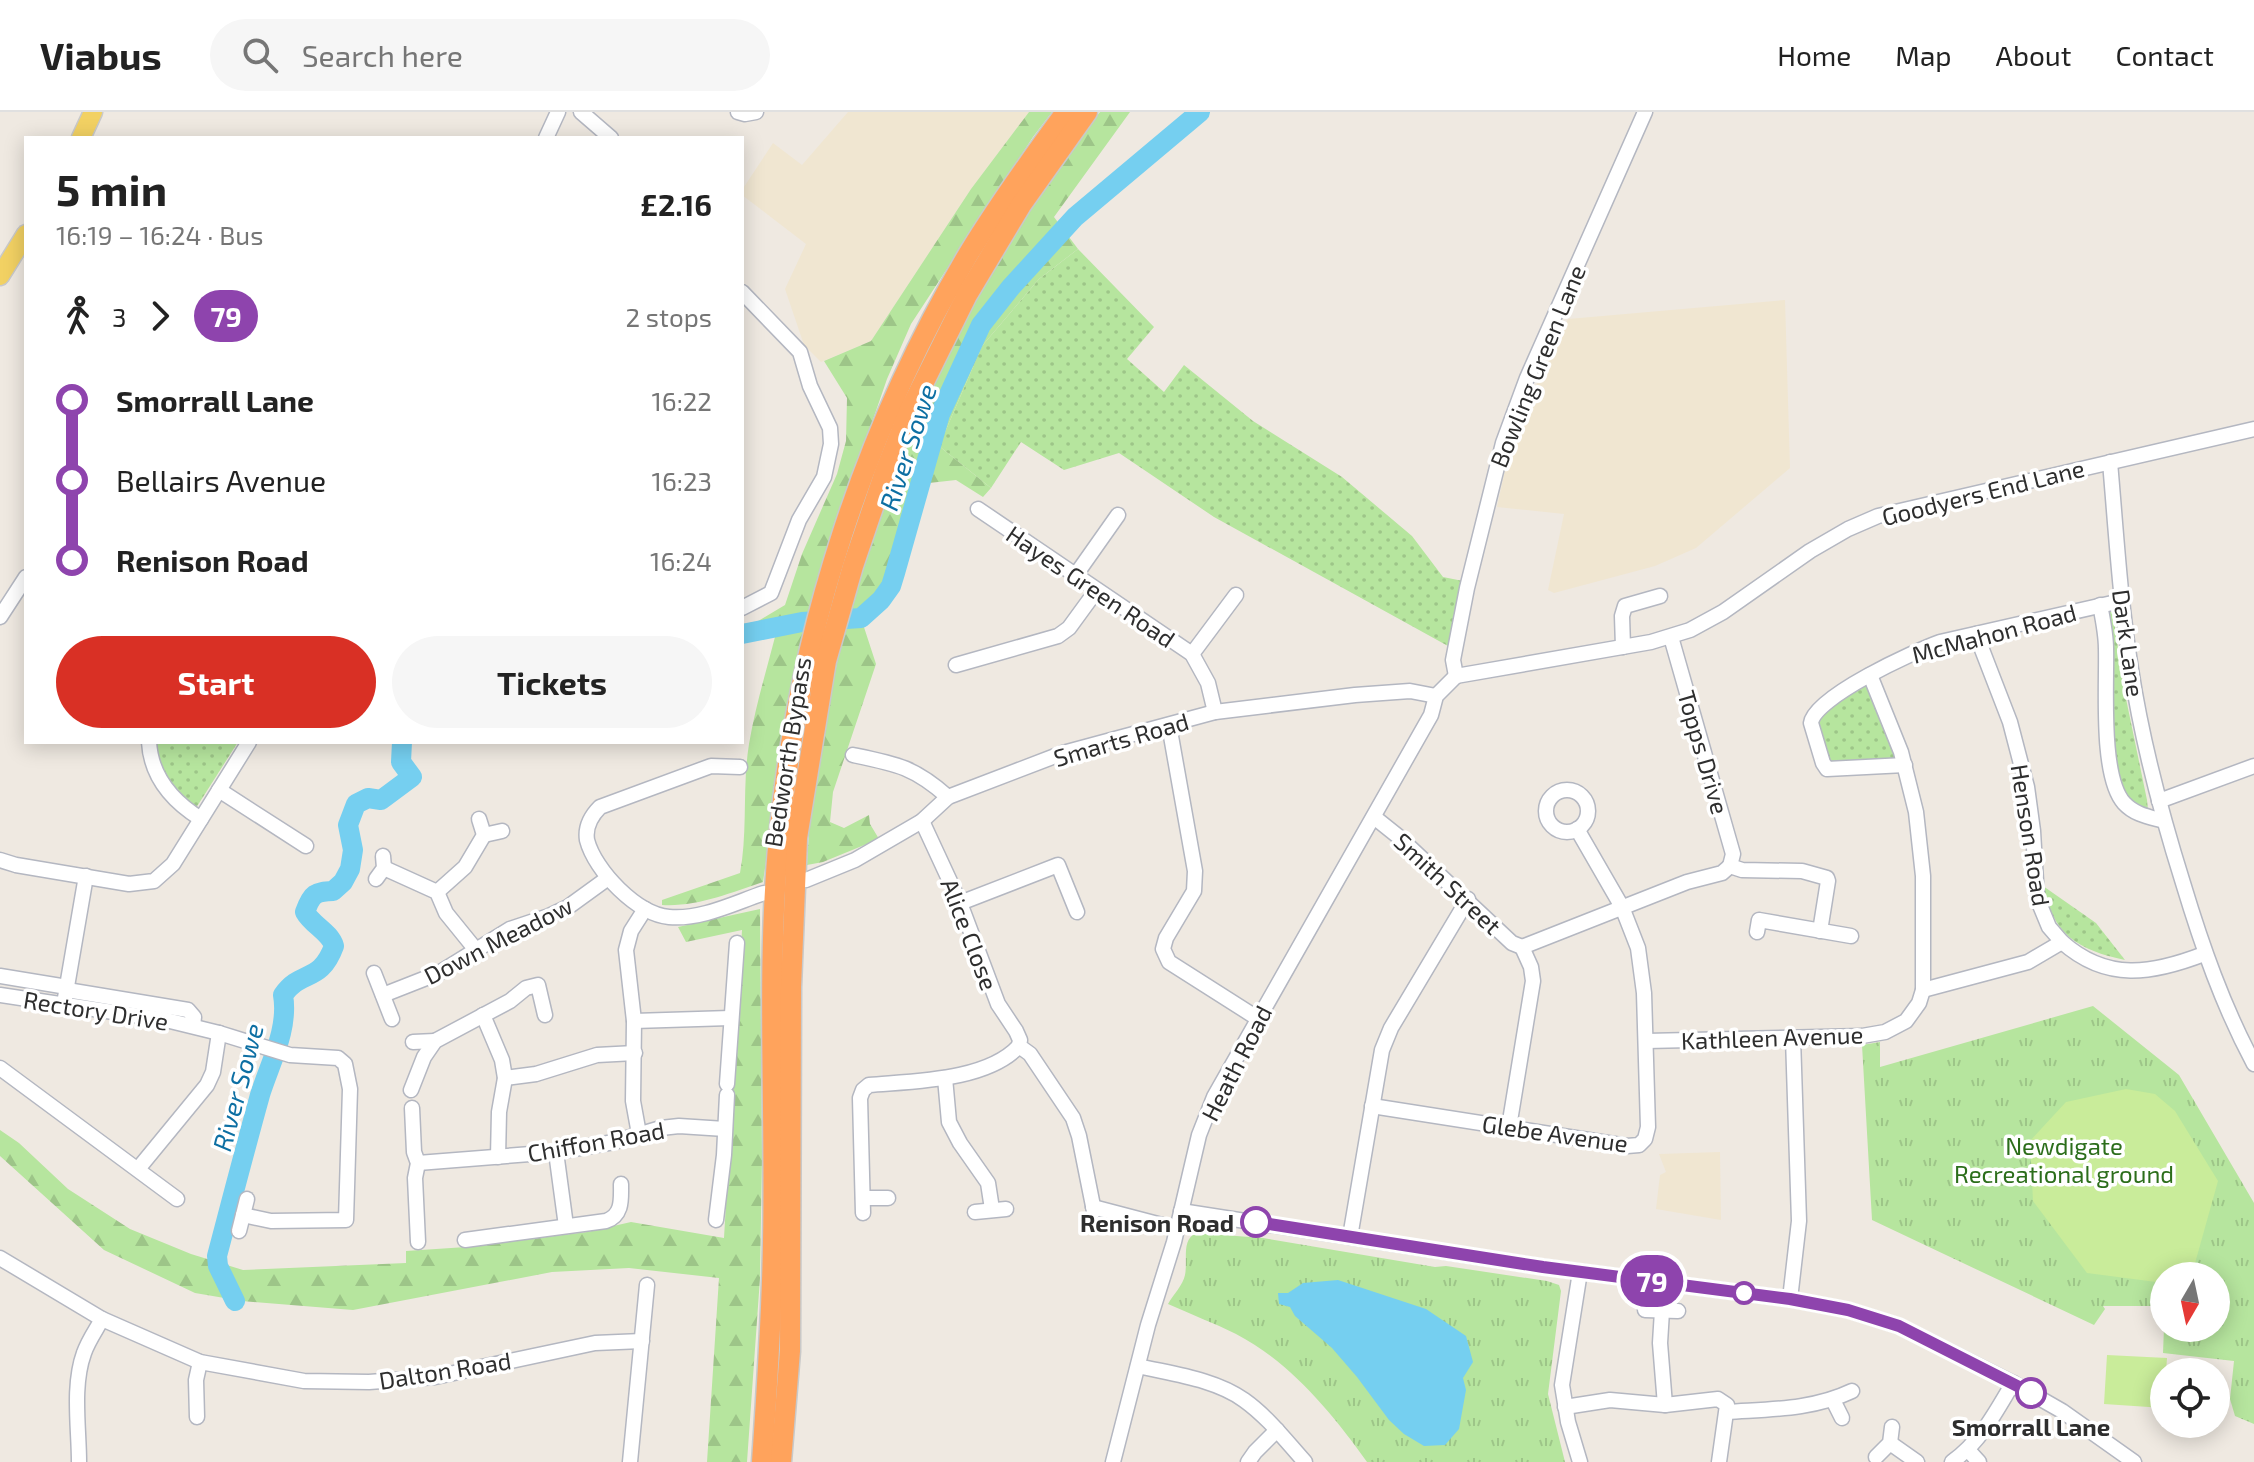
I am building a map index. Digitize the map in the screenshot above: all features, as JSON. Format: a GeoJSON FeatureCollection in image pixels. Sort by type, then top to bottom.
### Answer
{"type":"FeatureCollection","features":[{"type":"Feature","properties":{"kind":"highway","name":"Bedworth Bypass"},"geometry":{"type":"LineString","coordinates":[[762,1462],[781,1283],[772,992],[779,835],[817,660],[885,423],[930,326],[977,241],[1066,112]]}},
{"type":"Feature","properties":{"kind":"highway","name":"Bedworth Bypass"},"geometry":{"type":"LineString","coordinates":[[844,563],[909,412],[949,330],[1021,205],[1087,112]]}},
{"type":"Feature","properties":{"kind":"highway","name":"Bedworth Bypass"},"geometry":{"type":"LineString","coordinates":[[781,1283],[790,1351],[781,1462]]}},
{"type":"Feature","properties":{"kind":"main road"},"geometry":{"type":"LineString","coordinates":[[82,136],[92,112]]}},
{"type":"Feature","properties":{"kind":"main road"},"geometry":{"type":"LineString","coordinates":[[0,276],[23,243]]}},
{"type":"Feature","properties":{"kind":"street"},"geometry":{"type":"LineString","coordinates":[[547,136],[558,112]]}},
{"type":"Feature","properties":{"kind":"street"},"geometry":{"type":"LineString","coordinates":[[581,112],[609,136]]}},
{"type":"Feature","properties":{"kind":"street"},"geometry":{"type":"LineString","coordinates":[[738,112],[756,112]]}},
{"type":"Feature","properties":{"kind":"street","name":"Bowling Green Lane"},"geometry":{"type":"LineString","coordinates":[[1456,676],[1453,660],[1467,588],[1503,443],[1536,357],[1645,112]]}},
{"type":"Feature","properties":{"kind":"street"},"geometry":{"type":"LineString","coordinates":[[744,294],[800,352],[810,386],[830,428],[829,463],[790,539],[771,593],[744,607]]}},
{"type":"Feature","properties":{"kind":"street","name":"Goodyers End Lane"},"geometry":{"type":"LineString","coordinates":[[1456,676],[1671,637],[1713,619],[1810,551],[1863,522],[1899,510],[2254,429]]}},
{"type":"Feature","properties":{"kind":"street","name":"Dark Lane"},"geometry":{"type":"LineString","coordinates":[[2110,462],[2121,601],[2134,686],[2159,801],[2204,954],[2229,1015],[2254,1064]]}},
{"type":"Feature","properties":{"kind":"street","name":"Hayes Green Road"},"geometry":{"type":"LineString","coordinates":[[978,509],[1192,654],[1208,683],[1215,712]]}},
{"type":"Feature","properties":{"kind":"street"},"geometry":{"type":"LineString","coordinates":[[1075,576],[1119,513]]}},
{"type":"Feature","properties":{"kind":"street"},"geometry":{"type":"LineString","coordinates":[[0,617],[24,580]]}},
{"type":"Feature","properties":{"kind":"street"},"geometry":{"type":"LineString","coordinates":[[956,666],[1065,632],[1096,591]]}},
{"type":"Feature","properties":{"kind":"street"},"geometry":{"type":"LineString","coordinates":[[1192,654],[1237,594]]}},
{"type":"Feature","properties":{"kind":"street"},"geometry":{"type":"LineString","coordinates":[[1623,647],[1622,616],[1625,606],[1660,596]]}},
{"type":"Feature","properties":{"kind":"street","name":"McMahon Road"},"geometry":{"type":"LineString","coordinates":[[1905,765],[1827,769],[1811,723],[1812,717],[1816,710],[1870,675],[1915,651],[2121,601]]}},
{"type":"Feature","properties":{"kind":"street","name":"Dark Lane"},"geometry":{"type":"LineString","coordinates":[[2100,605],[2106,647],[2108,747],[2116,790],[2132,810],[2164,821]]}},
{"type":"Feature","properties":{"kind":"street","name":"Henson Road"},"geometry":{"type":"LineString","coordinates":[[1976,634],[2010,722],[2027,787],[2037,898],[2049,927],[2062,942]]}},
{"type":"Feature","properties":{"kind":"street","name":"Topps Drive"},"geometry":{"type":"LineString","coordinates":[[1671,637],[1733,854],[1730,866]]}},
{"type":"Feature","properties":{"kind":"street"},"geometry":{"type":"LineString","coordinates":[[1870,675],[1905,765],[1921,845],[1923,990],[2028,962],[2062,942],[2087,961],[2120,971],[2155,969],[2204,954]]}},
{"type":"Feature","properties":{"kind":"street"},"geometry":{"type":"LineString","coordinates":[[1436,696],[1456,676]]}},
{"type":"Feature","properties":{"kind":"street","name":"Smarts Road"},"geometry":{"type":"LineString","coordinates":[[806,880],[855,860],[922,821],[948,797],[1063,753],[1215,712],[1410,691],[1436,696]]}},
{"type":"Feature","properties":{"kind":"street","name":"Heath Road"},"geometry":{"type":"LineString","coordinates":[[1113,1462],[1207,1116],[1257,1018],[1431,715],[1436,696]]}},
{"type":"Feature","properties":{"kind":"street"},"geometry":{"type":"LineString","coordinates":[[1169,725],[1195,871],[1194,891],[1166,938],[1163,949],[1169,962],[1257,1018]]}},
{"type":"Feature","properties":{"kind":"street"},"geometry":{"type":"LineString","coordinates":[[149,744],[155,772],[179,804],[201,819]]}},
{"type":"Feature","properties":{"kind":"street"},"geometry":{"type":"LineString","coordinates":[[0,860],[138,885],[154,881],[168,871],[248,744]]}},
{"type":"Feature","properties":{"kind":"street"},"geometry":{"type":"LineString","coordinates":[[853,755],[929,771],[948,797]]}},
{"type":"Feature","properties":{"kind":"street"},"geometry":{"type":"LineString","coordinates":[[740,767],[711,766],[600,807],[589,821],[587,839],[608,878],[624,894],[645,909],[668,917],[702,914],[764,893]]}},
{"type":"Feature","properties":{"kind":"street"},"geometry":{"type":"LineString","coordinates":[[2159,801],[2254,766]]}},
{"type":"Feature","properties":{"kind":"street"},"geometry":{"type":"LineString","coordinates":[[219,790],[306,846]]}},
{"type":"Feature","properties":{"kind":"street","name":"Smith Street"},"geometry":{"type":"LineString","coordinates":[[1374,817],[1468,899],[1512,943],[1522,947]]}},
{"type":"Feature","properties":{"kind":"street"},"geometry":{"type":"LineString","coordinates":[[479,819],[484,835]]}},
{"type":"Feature","properties":{"kind":"street","name":"Alice Close"},"geometry":{"type":"LineString","coordinates":[[922,821],[960,903],[989,984],[1020,1040],[1019,1046],[1030,1054],[1073,1118],[1094,1209],[1177,1229]]}},
{"type":"Feature","properties":{"kind":"street","name":"Glebe Avenue"},"geometry":{"type":"LineString","coordinates":[[1372,1106],[1609,1144],[1639,1145],[1648,1135],[1646,1041],[1638,948],[1622,907],[1577,829]]}},
{"type":"Feature","properties":{"kind":"street"},"geometry":{"type":"LineString","coordinates":[[437,892],[465,867],[484,835],[502,831]]}},
{"type":"Feature","properties":{"kind":"street"},"geometry":{"type":"LineString","coordinates":[[960,903],[1058,865],[1077,912]]}},
{"type":"Feature","properties":{"kind":"street"},"geometry":{"type":"LineString","coordinates":[[1509,1127],[1533,981],[1531,967],[1522,947],[1687,882],[1722,873],[1730,866],[1742,870],[1802,871],[1827,878],[1820,931]]}},
{"type":"Feature","properties":{"kind":"street"},"geometry":{"type":"LineString","coordinates":[[381,868],[437,892],[446,913],[476,950]]}},
{"type":"Feature","properties":{"kind":"street"},"geometry":{"type":"LineString","coordinates":[[64,1005],[86,876]]}},
{"type":"Feature","properties":{"kind":"street","name":"Down Meadow"},"geometry":{"type":"LineString","coordinates":[[383,995],[439,973],[510,929],[568,907],[608,878]]}},
{"type":"Feature","properties":{"kind":"street"},"geometry":{"type":"LineString","coordinates":[[1350,1237],[1378,1067],[1386,1039],[1468,899]]}},
{"type":"Feature","properties":{"kind":"street"},"geometry":{"type":"LineString","coordinates":[[639,1134],[633,1101],[634,1021],[626,950],[631,931],[645,909]]}},
{"type":"Feature","properties":{"kind":"street"},"geometry":{"type":"LineString","coordinates":[[1757,932],[1759,920],[1851,936]]}},
{"type":"Feature","properties":{"kind":"street"},"geometry":{"type":"LineString","coordinates":[[716,1220],[737,943]]}},
{"type":"Feature","properties":{"kind":"street"},"geometry":{"type":"LineString","coordinates":[[374,973],[392,1019]]}},
{"type":"Feature","properties":{"kind":"street","name":"Rectory Drive"},"geometry":{"type":"LineString","coordinates":[[0,976],[188,1010],[194,1017],[193,1026]]}},
{"type":"Feature","properties":{"kind":"street"},"geometry":{"type":"LineString","coordinates":[[413,1042],[435,1041],[510,1001],[526,988],[538,985],[545,1015]]}},
{"type":"Feature","properties":{"kind":"street","name":"Kathleen Avenue"},"geometry":{"type":"LineString","coordinates":[[1646,1041],[1862,1036],[1896,1028],[1913,1014],[1923,990]]}},
{"type":"Feature","properties":{"kind":"street","name":"Rectory Drive"},"geometry":{"type":"LineString","coordinates":[[0,995],[193,1026],[290,1055],[333,1056],[342,1060],[347,1069],[350,1110],[346,1220],[271,1221],[243,1215]]}},
{"type":"Feature","properties":{"kind":"street"},"geometry":{"type":"LineString","coordinates":[[483,1015],[502,1060],[505,1078],[499,1112],[498,1157]]}},
{"type":"Feature","properties":{"kind":"street"},"geometry":{"type":"LineString","coordinates":[[634,1021],[730,1018]]}},
{"type":"Feature","properties":{"kind":"street"},"geometry":{"type":"LineString","coordinates":[[138,1169],[207,1085],[213,1072],[219,1033]]}},
{"type":"Feature","properties":{"kind":"street"},"geometry":{"type":"LineString","coordinates":[[1790,1299],[1799,1221],[1793,1038]]}},
{"type":"Feature","properties":{"kind":"street"},"geometry":{"type":"LineString","coordinates":[[411,1090],[424,1057],[435,1041]]}},
{"type":"Feature","properties":{"kind":"street"},"geometry":{"type":"LineString","coordinates":[[888,1198],[863,1206],[861,1093],[869,1085],[945,1078],[975,1071],[1013,1053],[1019,1046]]}},
{"type":"Feature","properties":{"kind":"street"},"geometry":{"type":"LineString","coordinates":[[505,1078],[536,1074],[597,1055],[635,1053]]}},
{"type":"Feature","properties":{"kind":"street"},"geometry":{"type":"LineString","coordinates":[[0,1068],[177,1199]]}},
{"type":"Feature","properties":{"kind":"street"},"geometry":{"type":"LineString","coordinates":[[945,1078],[949,1122],[988,1183],[999,1209],[975,1212]]}},
{"type":"Feature","properties":{"kind":"street"},"geometry":{"type":"LineString","coordinates":[[412,1108],[414,1152],[418,1163],[415,1178],[418,1242]]}},
{"type":"Feature","properties":{"kind":"street","name":"Chiffon Road"},"geometry":{"type":"LineString","coordinates":[[418,1163],[556,1152],[601,1145],[679,1126],[725,1129]]}},
{"type":"Feature","properties":{"kind":"street"},"geometry":{"type":"LineString","coordinates":[[556,1152],[566,1226]]}},
{"type":"Feature","properties":{"kind":"street"},"geometry":{"type":"LineString","coordinates":[[465,1240],[613,1219],[621,1208],[621,1184]]}},
{"type":"Feature","properties":{"kind":"street"},"geometry":{"type":"LineString","coordinates":[[239,1231],[247,1199]]}},
{"type":"Feature","properties":{"kind":"street"},"geometry":{"type":"LineString","coordinates":[[1181,1211],[1848,1310],[1899,1326],[2013,1383],[2062,1411],[2134,1462]]}},
{"type":"Feature","properties":{"kind":"street","name":"Dalton Road"},"geometry":{"type":"LineString","coordinates":[[0,1258],[102,1319],[200,1362],[304,1381],[369,1382],[435,1377],[595,1343],[642,1341]]}},
{"type":"Feature","properties":{"kind":"street"},"geometry":{"type":"LineString","coordinates":[[1580,1272],[1562,1385],[1580,1462]]}},
{"type":"Feature","properties":{"kind":"street"},"geometry":{"type":"LineString","coordinates":[[630,1462],[647,1285]]}},
{"type":"Feature","properties":{"kind":"street"},"geometry":{"type":"LineString","coordinates":[[1645,1310],[1678,1311]]}},
{"type":"Feature","properties":{"kind":"street"},"geometry":{"type":"LineString","coordinates":[[1662,1311],[1660,1343],[1665,1405]]}},
{"type":"Feature","properties":{"kind":"street"},"geometry":{"type":"LineString","coordinates":[[79,1462],[78,1388],[84,1354],[102,1319]]}},
{"type":"Feature","properties":{"kind":"street"},"geometry":{"type":"LineString","coordinates":[[197,1417],[205,1397],[196,1380],[200,1362]]}},
{"type":"Feature","properties":{"kind":"street"},"geometry":{"type":"LineString","coordinates":[[1138,1366],[1229,1392],[1253,1407],[1305,1462]]}},
{"type":"Feature","properties":{"kind":"street"},"geometry":{"type":"LineString","coordinates":[[1952,1462],[1980,1436],[2013,1383]]}},
{"type":"Feature","properties":{"kind":"street"},"geometry":{"type":"LineString","coordinates":[[1727,1412],[1807,1407],[1852,1391]]}},
{"type":"Feature","properties":{"kind":"street"},"geometry":{"type":"LineString","coordinates":[[1565,1407],[1610,1400],[1665,1405],[1718,1399],[1727,1405],[1719,1462]]}},
{"type":"Feature","properties":{"kind":"street"},"geometry":{"type":"LineString","coordinates":[[1833,1400],[1842,1418]]}},
{"type":"Feature","properties":{"kind":"street"},"geometry":{"type":"LineString","coordinates":[[1248,1462],[1277,1430]]}},
{"type":"Feature","properties":{"kind":"street"},"geometry":{"type":"LineString","coordinates":[[1876,1457],[1891,1435],[1917,1462]]}},
{"type":"Feature","properties":{"kind":"street"},"geometry":{"type":"LineString","coordinates":[[1968,1450],[1979,1462]]}},
{"type":"Feature","properties":{"kind":"shaded area"},"geometry":{"type":"Polygon","coordinates":[[[848,112],[1029,112],[971,189],[871,341],[821,362],[804,345],[785,289],[806,244],[744,197],[744,187],[773,143],[802,165],[848,112]]]}},
{"type":"Feature","properties":{"kind":"shaded area"},"geometry":{"type":"Polygon","coordinates":[[[1785,300],[1790,468],[1696,548],[1655,566],[1554,593],[1548,590],[1564,514],[1497,507],[1513,434],[1568,319],[1785,300]]]}},
{"type":"Feature","properties":{"kind":"shaded area"},"geometry":{"type":"Polygon","coordinates":[[[1720,1152],[1721,1220],[1656,1209],[1660,1175],[1666,1172],[1659,1154],[1720,1152]]]}},
{"type":"Feature","properties":{"kind":"green space"},"geometry":{"type":"Polygon","coordinates":[[[1029,112],[1052,112],[911,324],[887,379],[822,567],[792,681],[763,882],[701,902],[662,905],[662,900],[740,873],[749,744],[775,637],[744,635],[744,624],[755,623],[785,605],[802,554],[837,474],[846,441],[847,398],[824,361],[871,341],[971,189],[1029,112]]]}},
{"type":"Feature","properties":{"kind":"green space"},"geometry":{"type":"Polygon","coordinates":[[[1100,112],[1130,112],[1054,217],[1078,249],[1039,279],[982,346],[939,446],[991,488],[983,497],[956,480],[920,484],[891,586],[871,612],[861,618],[876,664],[833,792],[830,822],[844,828],[869,815],[870,824],[879,839],[823,862],[807,865],[812,783],[842,639],[873,537],[918,414],[953,337],[1039,188],[1100,112]]]}},
{"type":"Feature","properties":{"kind":"green space"},"geometry":{"type":"Polygon","coordinates":[[[1078,249],[1154,327],[1127,359],[1164,392],[1184,365],[1253,421],[1342,477],[1412,536],[1443,577],[1463,581],[1448,646],[1214,517],[1119,453],[1064,470],[1021,442],[991,488],[939,446],[982,346],[1039,279],[1078,249]]]}},
{"type":"Feature","properties":{"kind":"green space"},"geometry":{"type":"Polygon","coordinates":[[[2112,607],[2124,689],[2148,810],[2123,795],[2113,761],[2106,608],[2112,607]]]}},
{"type":"Feature","properties":{"kind":"green space"},"geometry":{"type":"Polygon","coordinates":[[[1864,684],[1896,757],[1893,760],[1829,763],[1815,717],[1864,684]]]}},
{"type":"Feature","properties":{"kind":"green space"},"geometry":{"type":"Polygon","coordinates":[[[155,744],[237,744],[196,808],[185,803],[156,765],[155,744]]]}},
{"type":"Feature","properties":{"kind":"green space"},"geometry":{"type":"Polygon","coordinates":[[[2043,886],[2096,923],[2125,960],[2094,951],[2070,938],[2053,917],[2043,886]]]}},
{"type":"Feature","properties":{"kind":"green space"},"geometry":{"type":"Polygon","coordinates":[[[760,909],[760,1278],[747,1462],[707,1462],[719,1278],[629,1268],[552,1272],[353,1310],[242,1301],[195,1293],[104,1250],[0,1156],[0,1130],[19,1143],[68,1189],[130,1229],[191,1254],[243,1270],[406,1263],[406,1251],[587,1232],[631,1222],[724,1238],[742,930],[686,942],[678,927],[760,909]]]}},
{"type":"Feature","properties":{"kind":"green space","name":"Newdigate Recreational ground"},"geometry":{"type":"Polygon","coordinates":[[[2093,1006],[2179,1075],[2254,1203],[2254,1424],[2235,1416],[2230,1399],[2234,1361],[2230,1358],[2163,1353],[2163,1342],[2230,1342],[2230,1262],[2150,1262],[2150,1306],[2103,1306],[2105,1309],[2094,1325],[1872,1220],[1862,1045],[1880,1042],[1880,1067],[2093,1006]]]}},
{"type":"Feature","properties":{"kind":"green space"},"geometry":{"type":"Polygon","coordinates":[[[2126,1089],[2155,1094],[2175,1111],[2218,1181],[2195,1262],[2150,1262],[2150,1281],[2087,1273],[2033,1201],[2030,1141],[2066,1102],[2126,1089]]]}},
{"type":"Feature","properties":{"kind":"green space"},"geometry":{"type":"Polygon","coordinates":[[[1196,1233],[1263,1238],[1559,1285],[1561,1291],[1548,1394],[1565,1462],[1367,1462],[1309,1390],[1274,1359],[1236,1334],[1168,1304],[1184,1279],[1188,1240],[1196,1233]]]}},
{"type":"Feature","properties":{"kind":"green space"},"geometry":{"type":"Polygon","coordinates":[[[2107,1355],[2167,1358],[2150,1358],[2150,1407],[2104,1404],[2107,1355]]]}},
{"type":"Feature","properties":{"kind":"water"},"geometry":{"type":"Polygon","coordinates":[[[1338,1280],[1426,1309],[1466,1336],[1473,1362],[1463,1378],[1466,1390],[1459,1429],[1445,1445],[1424,1446],[1404,1434],[1389,1420],[1332,1348],[1295,1316],[1290,1307],[1279,1304],[1278,1293],[1288,1293],[1303,1283],[1338,1280]]]}},
{"type":"Feature","properties":{"kind":"waterway","name":"River Sowe"},"geometry":{"type":"LineString","coordinates":[[744,634],[802,622],[861,618],[881,600],[891,586],[940,414],[981,325],[1075,217],[1200,112]]}},
{"type":"Feature","properties":{"kind":"waterway","name":"River Sowe"},"geometry":{"type":"LineString","coordinates":[[235,1301],[218,1266],[217,1256],[260,1095],[281,1033],[283,995],[323,966],[334,946],[305,912],[312,897],[333,891],[343,882],[350,869],[353,850],[348,825],[356,804],[368,798],[381,800],[412,777],[401,762],[402,744]]}},
{"type":"Feature","properties":{"kind":"bus line","name":"79"},"geometry":{"type":"LineString","coordinates":[[1256,1222],[1848,1310],[1899,1326],[2031,1393]]}},
{"type":"Feature","properties":{"kind":"place","name":"Renison Road"},"geometry":{"type":"Point","coordinates":[1256,1222]}},
{"type":"Feature","properties":{"kind":"place","name":"Smorrall Lane"},"geometry":{"type":"Point","coordinates":[2031,1393]}}]}
